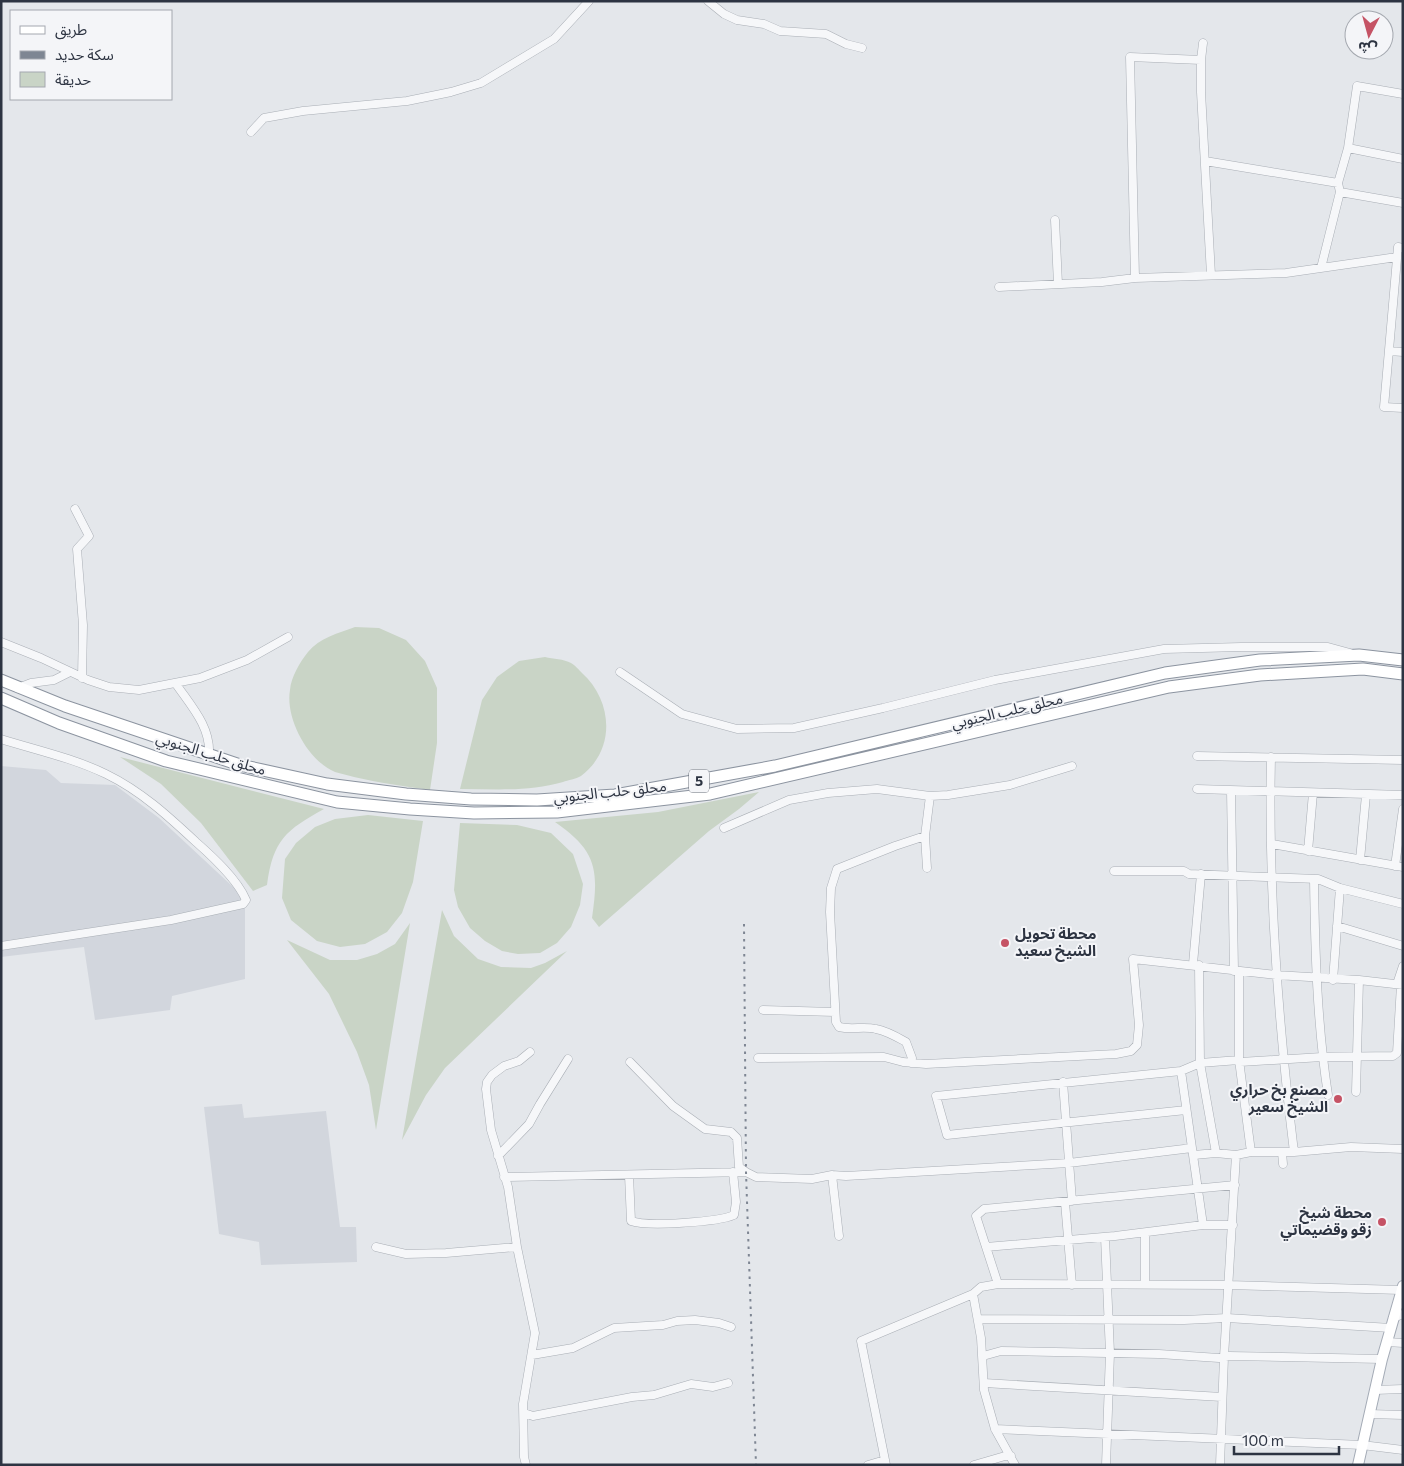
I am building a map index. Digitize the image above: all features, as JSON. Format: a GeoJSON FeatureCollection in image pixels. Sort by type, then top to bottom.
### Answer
{"type":"FeatureCollection","features":[{"type":"Feature","properties":{"kind":"highway","name":"محلق حلب الجنوبي"},"geometry":{"type":"LineString","coordinates":[[1,680],[65,706],[240,765],[327,784],[406,794],[470,799],[527,800],[615,795],[775,766],[1165,673],[1260,660],[1359,655],[1403,660]]}},
{"type":"Feature","properties":{"kind":"highway","name":"محلق حلب الجنوبي"},"geometry":{"type":"LineString","coordinates":[[1,698],[59,723],[166,761],[337,802],[474,813],[557,812],[710,794],[1169,686],[1260,675],[1363,669],[1403,674]]}},
{"type":"Feature","properties":{"kind":"main road"},"geometry":{"type":"LineString","coordinates":[[1358,1465],[1382,1360],[1396,1320],[1402,1288]]}},
{"type":"Feature","properties":{"kind":"street"},"geometry":{"type":"LineString","coordinates":[[251,132],[264,118],[303,111],[407,101],[451,92],[481,83],[554,39],[589,1]]}},
{"type":"Feature","properties":{"kind":"street"},"geometry":{"type":"LineString","coordinates":[[708,1],[724,14],[737,20],[764,24],[780,31],[826,34],[846,44],[862,48]]}},
{"type":"Feature","properties":{"kind":"street"},"geometry":{"type":"LineString","coordinates":[[1203,43],[1200,60],[1211,275]]}},
{"type":"Feature","properties":{"kind":"street"},"geometry":{"type":"LineString","coordinates":[[1135,278],[1130,57],[1200,60]]}},
{"type":"Feature","properties":{"kind":"street"},"geometry":{"type":"LineString","coordinates":[[1321,268],[1340,192],[1338,183],[1348,148],[1357,86],[1403,94]]}},
{"type":"Feature","properties":{"kind":"street"},"geometry":{"type":"LineString","coordinates":[[1348,148],[1403,159]]}},
{"type":"Feature","properties":{"kind":"street"},"geometry":{"type":"LineString","coordinates":[[1205,161],[1338,183]]}},
{"type":"Feature","properties":{"kind":"street"},"geometry":{"type":"LineString","coordinates":[[1340,192],[1403,203]]}},
{"type":"Feature","properties":{"kind":"street"},"geometry":{"type":"LineString","coordinates":[[1055,220],[1058,284]]}},
{"type":"Feature","properties":{"kind":"street"},"geometry":{"type":"LineString","coordinates":[[1403,248],[1398,247],[1384,407],[1403,408]]}},
{"type":"Feature","properties":{"kind":"street"},"geometry":{"type":"LineString","coordinates":[[999,287],[1135,278],[1286,273],[1397,257]]}},
{"type":"Feature","properties":{"kind":"street"},"geometry":{"type":"LineString","coordinates":[[1389,351],[1403,352]]}},
{"type":"Feature","properties":{"kind":"street"},"geometry":{"type":"LineString","coordinates":[[75,509],[89,536],[77,549],[83,625],[82,678]]}},
{"type":"Feature","properties":{"kind":"street"},"geometry":{"type":"LineString","coordinates":[[1,642],[41,658],[82,678],[109,687],[139,690],[200,678],[247,660],[288,637]]}},
{"type":"Feature","properties":{"kind":"street"},"geometry":{"type":"LineString","coordinates":[[620,672],[682,714],[737,729],[794,728],[995,680],[1164,649],[1328,647],[1359,655]]}},
{"type":"Feature","properties":{"kind":"street"},"geometry":{"type":"LineString","coordinates":[[18,688],[31,683],[54,680],[70,672]]}},
{"type":"Feature","properties":{"kind":"street"},"geometry":{"type":"LineString","coordinates":[[176,684],[206,729],[210,746],[208,755]]}},
{"type":"Feature","properties":{"kind":"street"},"geometry":{"type":"LineString","coordinates":[[1,739],[91,767],[136,792],[163,812],[211,856],[246,900],[243,904],[171,920],[1,946]]}},
{"type":"Feature","properties":{"kind":"street"},"geometry":{"type":"LineString","coordinates":[[1198,756],[1403,760]]}},
{"type":"Feature","properties":{"kind":"street"},"geometry":{"type":"LineString","coordinates":[[1271,757],[1270,792],[1276,975],[1283,1059],[1294,1152]]}},
{"type":"Feature","properties":{"kind":"street"},"geometry":{"type":"LineString","coordinates":[[724,828],[789,800],[828,793],[877,789],[930,796],[964,793],[1010,784],[1072,766]]}},
{"type":"Feature","properties":{"kind":"street"},"geometry":{"type":"LineString","coordinates":[[1197,789],[1403,795]]}},
{"type":"Feature","properties":{"kind":"street"},"geometry":{"type":"LineString","coordinates":[[1231,791],[1232,876],[1240,1061],[1251,1152]]}},
{"type":"Feature","properties":{"kind":"street"},"geometry":{"type":"LineString","coordinates":[[1308,851],[1313,793]]}},
{"type":"Feature","properties":{"kind":"street"},"geometry":{"type":"LineString","coordinates":[[1360,860],[1366,795]]}},
{"type":"Feature","properties":{"kind":"street"},"geometry":{"type":"LineString","coordinates":[[927,868],[925,836],[930,796]]}},
{"type":"Feature","properties":{"kind":"street"},"geometry":{"type":"LineString","coordinates":[[1272,844],[1399,867],[1403,809]]}},
{"type":"Feature","properties":{"kind":"street"},"geometry":{"type":"LineString","coordinates":[[911,1062],[912,1058],[906,1042],[876,1028],[848,1029],[840,1027],[836,1022],[830,912],[831,888],[837,869],[925,836]]}},
{"type":"Feature","properties":{"kind":"street"},"geometry":{"type":"LineString","coordinates":[[1114,871],[1184,871],[1189,874],[1318,879],[1340,888],[1403,904]]}},
{"type":"Feature","properties":{"kind":"street"},"geometry":{"type":"LineString","coordinates":[[1200,874],[1196,965],[1200,1063],[1216,1153]]}},
{"type":"Feature","properties":{"kind":"street"},"geometry":{"type":"LineString","coordinates":[[1314,879],[1316,978],[1322,1057],[1328,1095]]}},
{"type":"Feature","properties":{"kind":"street"},"geometry":{"type":"LineString","coordinates":[[1333,980],[1340,888]]}},
{"type":"Feature","properties":{"kind":"street"},"geometry":{"type":"LineString","coordinates":[[1337,926],[1403,946]]}},
{"type":"Feature","properties":{"kind":"street"},"geometry":{"type":"LineString","coordinates":[[758,1058],[884,1057],[926,1064],[1116,1054],[1131,1051],[1137,1045],[1139,1025],[1133,959],[1276,975],[1333,980],[1360,980],[1400,985]]}},
{"type":"Feature","properties":{"kind":"street"},"geometry":{"type":"LineString","coordinates":[[1186,1110],[947,1135],[936,1096],[1181,1071],[1200,1063],[1396,1055],[1400,985],[1403,966]]}},
{"type":"Feature","properties":{"kind":"street"},"geometry":{"type":"LineString","coordinates":[[1356,1092],[1360,980]]}},
{"type":"Feature","properties":{"kind":"street"},"geometry":{"type":"LineString","coordinates":[[763,1010],[835,1012]]}},
{"type":"Feature","properties":{"kind":"street"},"geometry":{"type":"LineString","coordinates":[[526,1465],[523,1404],[535,1333],[517,1246],[508,1187],[491,1130],[486,1090],[487,1082],[492,1075],[530,1052]]}},
{"type":"Feature","properties":{"kind":"street"},"geometry":{"type":"LineString","coordinates":[[498,1156],[529,1124],[568,1059]]}},
{"type":"Feature","properties":{"kind":"street"},"geometry":{"type":"LineString","coordinates":[[630,1062],[673,1106],[705,1129],[731,1132],[735,1135],[737,1138],[739,1167],[756,1177],[812,1179],[832,1175],[846,1176],[1069,1163],[1193,1152],[1236,1155],[1251,1152],[1294,1152],[1351,1147],[1403,1149]]}},
{"type":"Feature","properties":{"kind":"street"},"geometry":{"type":"LineString","coordinates":[[1181,1071],[1203,1225]]}},
{"type":"Feature","properties":{"kind":"street"},"geometry":{"type":"LineString","coordinates":[[1062,1082],[1069,1163],[1068,1241],[1072,1285]]}},
{"type":"Feature","properties":{"kind":"street"},"geometry":{"type":"LineString","coordinates":[[1282,1152],[1283,1164]]}},
{"type":"Feature","properties":{"kind":"street"},"geometry":{"type":"LineString","coordinates":[[1220,1465],[1224,1357],[1236,1155]]}},
{"type":"Feature","properties":{"kind":"street"},"geometry":{"type":"LineString","coordinates":[[629,1175],[631,1222],[636,1224],[657,1224],[709,1221],[726,1219],[734,1215],[736,1202],[733,1172]]}},
{"type":"Feature","properties":{"kind":"street"},"geometry":{"type":"LineString","coordinates":[[504,1177],[746,1172]]}},
{"type":"Feature","properties":{"kind":"street"},"geometry":{"type":"LineString","coordinates":[[832,1175],[838,1236]]}},
{"type":"Feature","properties":{"kind":"street"},"geometry":{"type":"LineString","coordinates":[[998,1284],[976,1216],[984,1209],[1235,1185]]}},
{"type":"Feature","properties":{"kind":"street"},"geometry":{"type":"LineString","coordinates":[[986,1247],[1068,1241],[1203,1225],[1233,1225]]}},
{"type":"Feature","properties":{"kind":"street"},"geometry":{"type":"LineString","coordinates":[[1145,1233],[1145,1284]]}},
{"type":"Feature","properties":{"kind":"street"},"geometry":{"type":"LineString","coordinates":[[1105,1237],[1110,1353],[1106,1465]]}},
{"type":"Feature","properties":{"kind":"street"},"geometry":{"type":"LineString","coordinates":[[376,1247],[406,1254],[517,1246]]}},
{"type":"Feature","properties":{"kind":"street"},"geometry":{"type":"LineString","coordinates":[[868,1465],[886,1462],[861,1341],[973,1294],[981,1287],[998,1284],[1228,1284],[1402,1288]]}},
{"type":"Feature","properties":{"kind":"street"},"geometry":{"type":"LineString","coordinates":[[973,1294],[983,1356],[984,1390],[995,1430],[1015,1465]]}},
{"type":"Feature","properties":{"kind":"street"},"geometry":{"type":"LineString","coordinates":[[978,1319],[1184,1320],[1227,1318],[1396,1320]]}},
{"type":"Feature","properties":{"kind":"street"},"geometry":{"type":"LineString","coordinates":[[532,1355],[573,1348],[614,1328],[663,1325],[676,1321],[695,1320],[719,1323],[731,1327]]}},
{"type":"Feature","properties":{"kind":"street"},"geometry":{"type":"LineString","coordinates":[[1387,1342],[1403,1343]]}},
{"type":"Feature","properties":{"kind":"street"},"geometry":{"type":"LineString","coordinates":[[983,1356],[1001,1351],[1382,1360]]}},
{"type":"Feature","properties":{"kind":"street"},"geometry":{"type":"LineString","coordinates":[[524,1412],[533,1416],[632,1397],[654,1395],[691,1384],[713,1387],[728,1383]]}},
{"type":"Feature","properties":{"kind":"street"},"geometry":{"type":"LineString","coordinates":[[984,1383],[1222,1397]]}},
{"type":"Feature","properties":{"kind":"street"},"geometry":{"type":"LineString","coordinates":[[1375,1390],[1403,1389]]}},
{"type":"Feature","properties":{"kind":"street"},"geometry":{"type":"LineString","coordinates":[[1369,1414],[1403,1415]]}},
{"type":"Feature","properties":{"kind":"street"},"geometry":{"type":"LineString","coordinates":[[995,1430],[1362,1445],[1403,1450]]}},
{"type":"Feature","properties":{"kind":"street"},"geometry":{"type":"LineString","coordinates":[[974,1465],[1011,1456]]}},
{"type":"Feature","properties":{"kind":"shaded area"},"geometry":{"type":"Polygon","coordinates":[[[1,766],[46,770],[61,783],[115,785],[159,818],[245,898],[245,979],[172,996],[170,1010],[95,1020],[84,947],[1,957],[1,766]]]}},
{"type":"Feature","properties":{"kind":"shaded area"},"geometry":{"type":"Polygon","coordinates":[[[242,1104],[244,1118],[326,1111],[340,1227],[356,1227],[357,1262],[261,1265],[259,1242],[219,1234],[204,1107],[242,1104]]]}},
{"type":"Feature","properties":{"kind":"green space"},"geometry":{"type":"Polygon","coordinates":[[[355,627],[379,628],[406,640],[425,661],[437,688],[437,743],[430,790],[373,781],[335,772],[316,758],[300,737],[291,713],[289,701],[292,680],[299,665],[308,652],[318,643],[330,636],[355,627]]]}},
{"type":"Feature","properties":{"kind":"green space"},"geometry":{"type":"Polygon","coordinates":[[[545,657],[572,664],[592,684],[600,697],[605,711],[606,725],[605,739],[600,753],[581,776],[563,782],[512,789],[460,789],[482,700],[497,677],[519,661],[545,657]]]}},
{"type":"Feature","properties":{"kind":"green space"},"geometry":{"type":"Polygon","coordinates":[[[120,757],[324,809],[300,823],[284,838],[273,857],[267,885],[253,891],[201,823],[161,784],[120,757]]]}},
{"type":"Feature","properties":{"kind":"green space"},"geometry":{"type":"Polygon","coordinates":[[[759,792],[709,831],[599,927],[592,918],[595,887],[592,863],[587,852],[579,842],[555,822],[658,812],[759,792]]]}},
{"type":"Feature","properties":{"kind":"green space"},"geometry":{"type":"Polygon","coordinates":[[[368,815],[423,821],[413,882],[402,913],[387,932],[365,944],[340,947],[317,941],[291,920],[282,898],[285,859],[296,843],[315,827],[335,819],[368,815]]]}},
{"type":"Feature","properties":{"kind":"green space"},"geometry":{"type":"Polygon","coordinates":[[[460,823],[517,825],[551,833],[573,854],[583,884],[580,905],[571,927],[557,943],[540,953],[518,954],[502,951],[485,941],[470,928],[458,907],[454,890],[460,823]]]}},
{"type":"Feature","properties":{"kind":"green space"},"geometry":{"type":"Polygon","coordinates":[[[442,910],[454,936],[478,959],[501,967],[531,968],[567,951],[445,1068],[426,1095],[402,1140],[442,910]]]}},
{"type":"Feature","properties":{"kind":"green space"},"geometry":{"type":"Polygon","coordinates":[[[410,923],[376,1130],[369,1085],[357,1052],[329,994],[287,940],[330,960],[357,960],[377,954],[395,944],[410,923]]]}},
{"type":"Feature","properties":{"kind":"railway"},"geometry":{"type":"LineString","coordinates":[[744,924],[746,1172],[756,1465]]}},
{"type":"Feature","properties":{"kind":"place","name":"محطة تحويل الشيخ سعيد"},"geometry":{"type":"Point","coordinates":[1005,943]}},
{"type":"Feature","properties":{"kind":"place","name":"مصنع بخ حراري الشيخ سعير"},"geometry":{"type":"Point","coordinates":[1338,1099]}},
{"type":"Feature","properties":{"kind":"place","name":"محطة شيخ زقو وقضيماتي"},"geometry":{"type":"Point","coordinates":[1382,1222]}}]}
